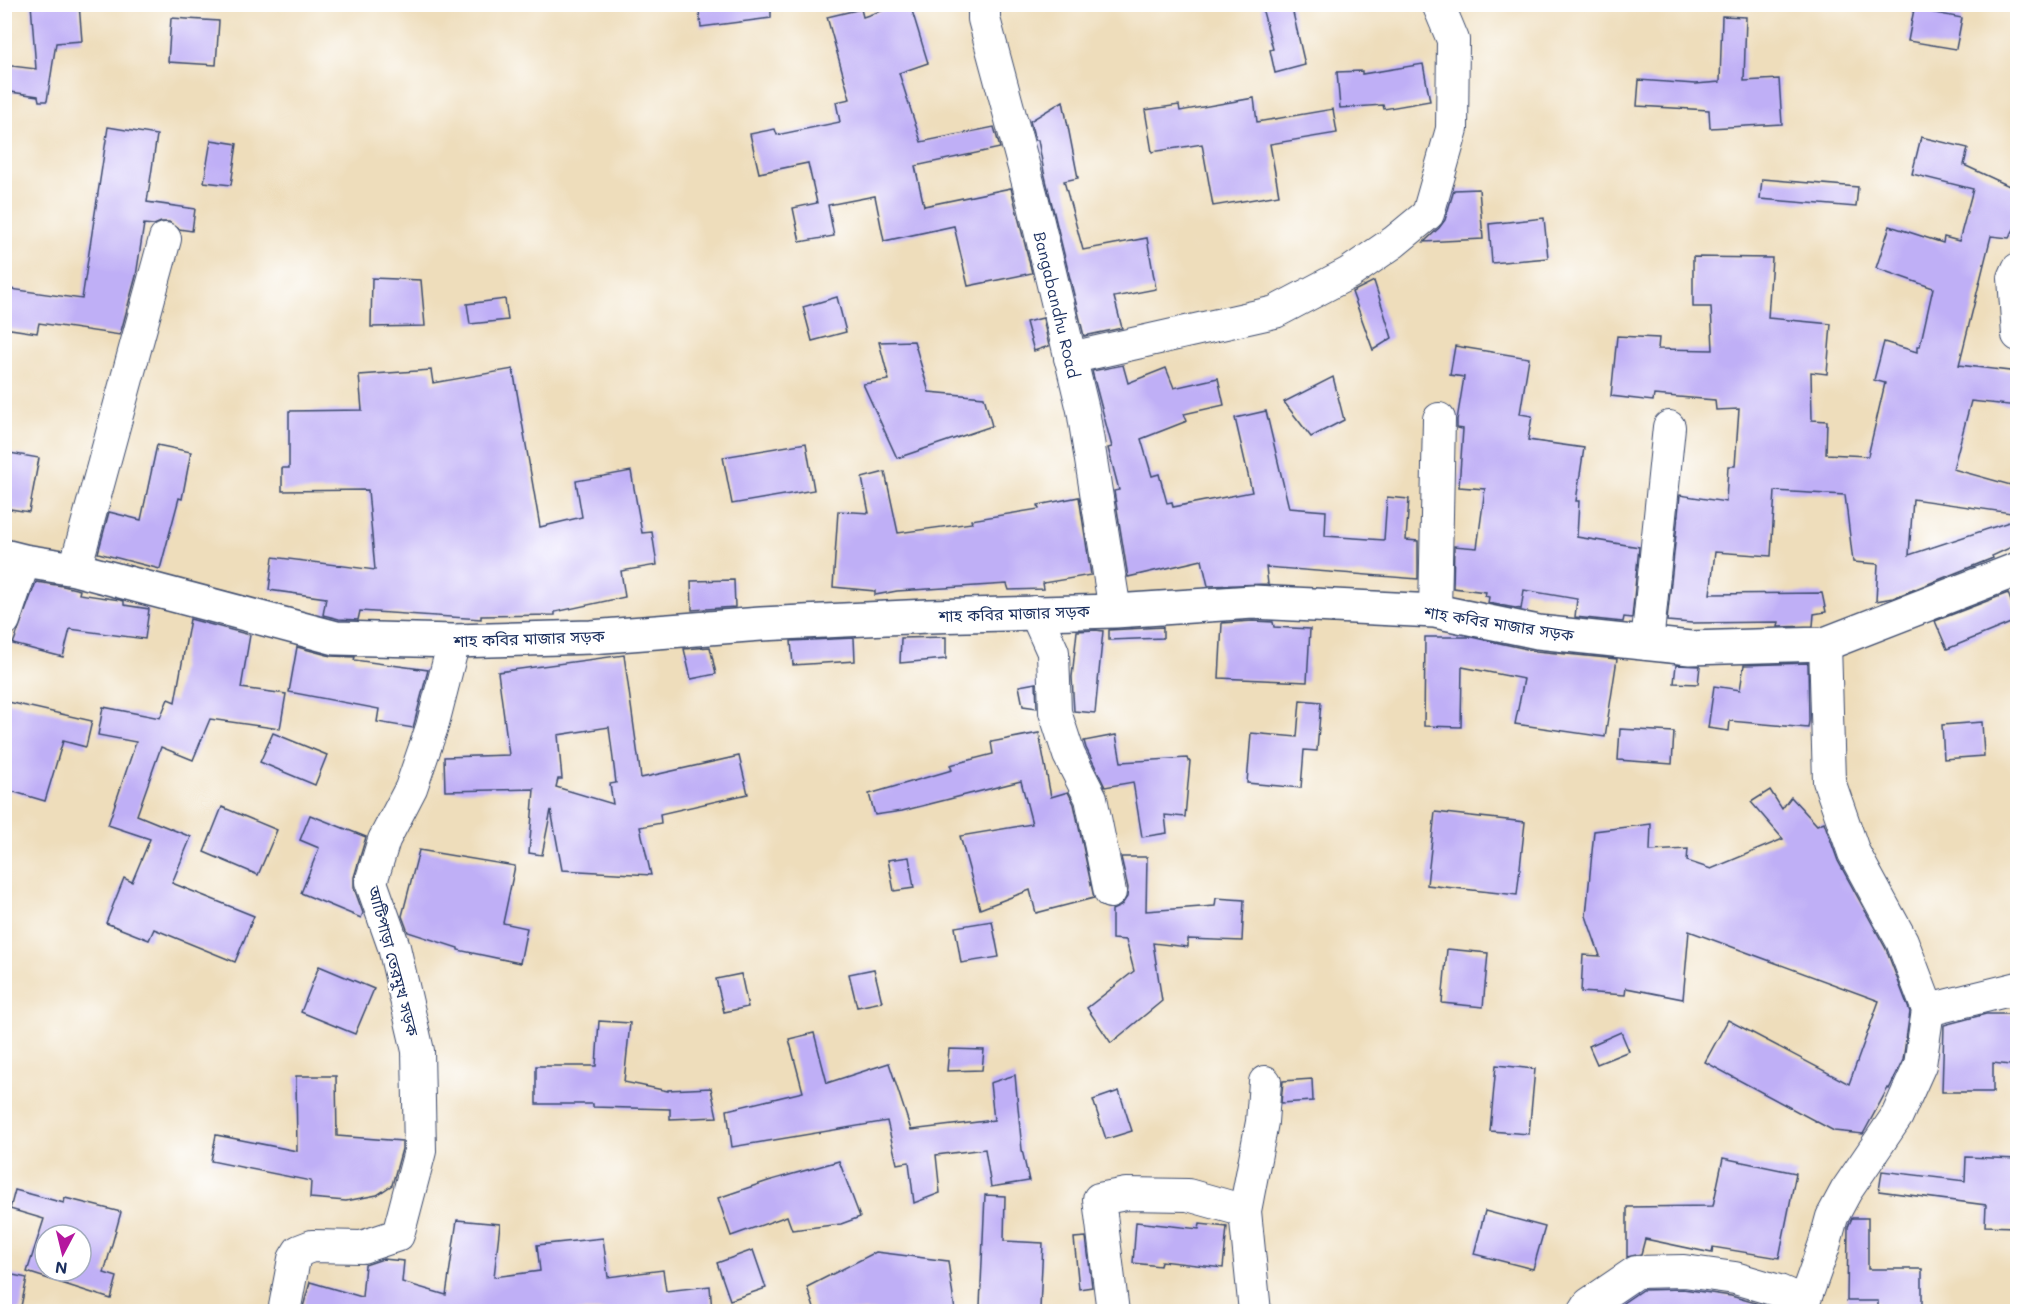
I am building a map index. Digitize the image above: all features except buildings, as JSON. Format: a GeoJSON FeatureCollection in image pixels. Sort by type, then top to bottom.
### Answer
{"type":"FeatureCollection","features":[{"type":"Feature","properties":{"kind":"street","name":"Bangabandhu Road"},"geometry":{"type":"LineString","coordinates":[[984,4],[984,19],[1033,201],[1083,410],[1115,611]]}},
{"type":"Feature","properties":{"kind":"street"},"geometry":{"type":"LineString","coordinates":[[1070,358],[1275,312],[1349,273],[1394,242],[1428,214],[1452,129],[1453,40],[1438,4]]}},
{"type":"Feature","properties":{"kind":"street"},"geometry":{"type":"LineString","coordinates":[[75,569],[165,239]]}},
{"type":"Feature","properties":{"kind":"street"},"geometry":{"type":"LineString","coordinates":[[2018,268],[2014,278],[2018,335]]}},
{"type":"Feature","properties":{"kind":"street"},"geometry":{"type":"LineString","coordinates":[[1435,611],[1439,418]]}},
{"type":"Feature","properties":{"kind":"street"},"geometry":{"type":"LineString","coordinates":[[1647,644],[1669,427]]}},
{"type":"Feature","properties":{"kind":"street"},"geometry":{"type":"LineString","coordinates":[[4,620],[14,559]]}},
{"type":"Feature","properties":{"kind":"street","name":"শাহ কবির মাজার সড়ক"},"geometry":{"type":"LineString","coordinates":[[14,559],[75,569],[336,638],[454,641],[591,637],[761,624],[1035,612],[1115,611],[1253,602],[1435,611],[1538,632],[1690,648],[1825,644],[2018,569]]}},
{"type":"Feature","properties":{"kind":"street"},"geometry":{"type":"LineString","coordinates":[[1035,612],[1053,652],[1055,712],[1069,755],[1091,798],[1110,892]]}},
{"type":"Feature","properties":{"kind":"street","name":"আটিপাড়া তেরমুখ সড়ক"},"geometry":{"type":"LineString","coordinates":[[284,1311],[294,1259],[299,1251],[312,1246],[362,1247],[398,1235],[420,1151],[418,1050],[394,946],[371,882],[384,840],[411,788],[432,727],[454,641]]}},
{"type":"Feature","properties":{"kind":"street"},"geometry":{"type":"LineString","coordinates":[[1584,1311],[1589,1304],[1636,1272],[1684,1271],[1735,1278],[1779,1290],[1806,1307],[1832,1217],[1846,1191],[1897,1116],[1920,1065],[1928,1010],[1902,941],[1854,853],[1829,781],[1825,644]]}},
{"type":"Feature","properties":{"kind":"street"},"geometry":{"type":"LineString","coordinates":[[1928,1010],[2018,988]]}},
{"type":"Feature","properties":{"kind":"street"},"geometry":{"type":"LineString","coordinates":[[1255,1311],[1245,1211],[1262,1122],[1265,1082]]}},
{"type":"Feature","properties":{"kind":"street"},"geometry":{"type":"LineString","coordinates":[[1113,1311],[1099,1199],[1125,1194],[1188,1195],[1245,1211]]}}]}
